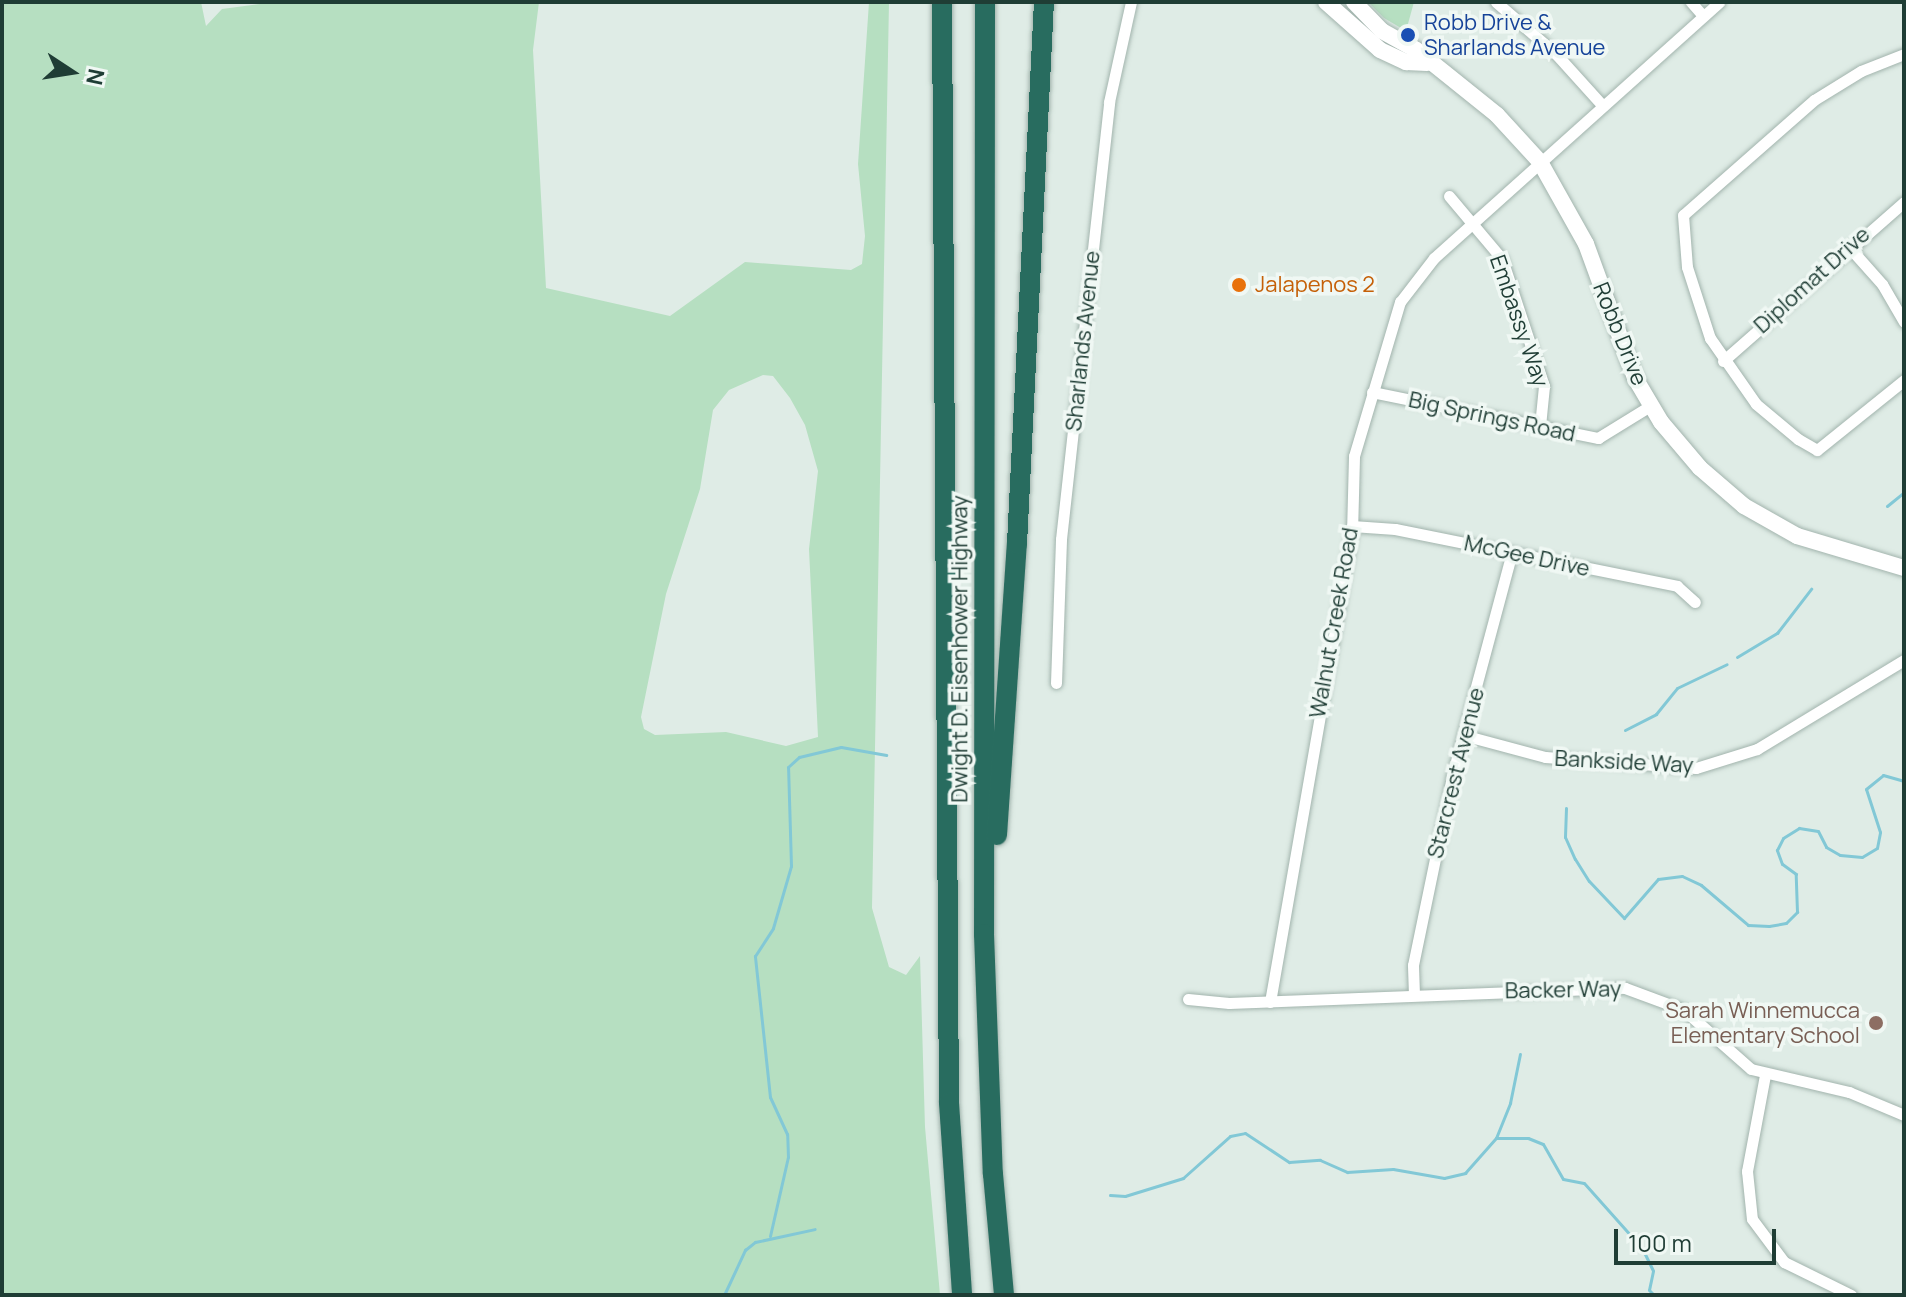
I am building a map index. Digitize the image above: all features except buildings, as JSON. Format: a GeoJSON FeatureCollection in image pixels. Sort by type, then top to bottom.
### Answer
{"type":"FeatureCollection","features":[{"type":"Feature","properties":{"kind":"highway","name":"Dwight D. Eisenhower Highway"},"geometry":{"type":"LineString","coordinates":[[942,2],[949,1103],[962,1295]]}},
{"type":"Feature","properties":{"kind":"highway","name":"Dwight D. Eisenhower Highway"},"geometry":{"type":"LineString","coordinates":[[985,2],[984,934],[993,1174],[1004,1295]]}},
{"type":"Feature","properties":{"kind":"highway"},"geometry":{"type":"LineString","coordinates":[[984,934],[996,843],[1017,544],[1044,2]]}},
{"type":"Feature","properties":{"kind":"main road","name":"Robb Drive"},"geometry":{"type":"LineString","coordinates":[[1326,2],[1380,50],[1406,62],[1427,63]]}},
{"type":"Feature","properties":{"kind":"main road","name":"Robb Drive"},"geometry":{"type":"LineString","coordinates":[[1354,2],[1427,63],[1497,115],[1540,162],[1573,215],[1623,351],[1650,406],[1700,468],[1770,522],[1827,549],[1904,568]]}},
{"type":"Feature","properties":{"kind":"street","name":"Sharlands Avenue"},"geometry":{"type":"LineString","coordinates":[[1056,683],[1061,539],[1109,102],[1131,2]]}},
{"type":"Feature","properties":{"kind":"street"},"geometry":{"type":"LineString","coordinates":[[1496,2],[1556,54],[1603,106]]}},
{"type":"Feature","properties":{"kind":"street"},"geometry":{"type":"LineString","coordinates":[[1691,2],[1703,16]]}},
{"type":"Feature","properties":{"kind":"street","name":"Walnut Creek Road"},"geometry":{"type":"LineString","coordinates":[[1270,1002],[1352,526],[1352,469],[1372,392],[1405,294],[1421,270],[1719,2]]}},
{"type":"Feature","properties":{"kind":"street"},"geometry":{"type":"LineString","coordinates":[[1904,54],[1861,71],[1814,100],[1683,215],[1692,291],[1723,361],[1765,412],[1817,450],[1904,380]]}},
{"type":"Feature","properties":{"kind":"street","name":"Embassy Way"},"geometry":{"type":"LineString","coordinates":[[1449,196],[1502,259],[1540,371],[1545,397],[1540,426]]}},
{"type":"Feature","properties":{"kind":"street","name":"Diplomat Drive"},"geometry":{"type":"LineString","coordinates":[[1723,361],[1849,247],[1904,202]]}},
{"type":"Feature","properties":{"kind":"street"},"geometry":{"type":"LineString","coordinates":[[1849,247],[1882,284],[1904,322]]}},
{"type":"Feature","properties":{"kind":"street","name":"Big Springs Road"},"geometry":{"type":"LineString","coordinates":[[1372,392],[1598,438],[1650,406]]}},
{"type":"Feature","properties":{"kind":"street","name":"McGee Drive"},"geometry":{"type":"LineString","coordinates":[[1352,526],[1395,529],[1677,586],[1695,602]]}},
{"type":"Feature","properties":{"kind":"street","name":"Starcrest Avenue"},"geometry":{"type":"LineString","coordinates":[[1414,995],[1413,965],[1463,735],[1512,552]]}},
{"type":"Feature","properties":{"kind":"street","name":"Bankside Way"},"geometry":{"type":"LineString","coordinates":[[1463,735],[1545,757],[1696,768],[1757,749],[1904,660]]}},
{"type":"Feature","properties":{"kind":"street","name":"Backer Way"},"geometry":{"type":"LineString","coordinates":[[1188,999],[1270,1002],[1590,986],[1632,989],[1684,1010],[1739,1062],[1765,1075],[1849,1092],[1904,1115]]}},
{"type":"Feature","properties":{"kind":"street"},"geometry":{"type":"LineString","coordinates":[[1765,1075],[1747,1171],[1752,1219],[1784,1262],[1851,1295]]}},
{"type":"Feature","properties":{"kind":"green space"},"geometry":{"type":"Polygon","coordinates":[[[2,2],[201,2],[206,26],[222,9],[274,2],[539,2],[533,50],[546,288],[670,316],[745,262],[851,270],[862,264],[865,236],[858,164],[869,2],[889,2],[872,908],[889,967],[906,975],[920,956],[925,1127],[940,1295],[2,1295],[2,2]],[[763,375],[729,390],[713,410],[700,489],[666,594],[641,717],[644,729],[655,735],[726,732],[786,746],[818,737],[809,549],[818,471],[805,425],[773,376],[763,375]]]}},
{"type":"Feature","properties":{"kind":"green space"},"geometry":{"type":"Polygon","coordinates":[[[1368,2],[1414,2],[1406,31],[1384,18],[1368,2]]]}},
{"type":"Feature","properties":{"kind":"waterway"},"geometry":{"type":"LineString","coordinates":[[1887,506],[1904,492]]}},
{"type":"Feature","properties":{"kind":"waterway"},"geometry":{"type":"LineString","coordinates":[[1737,657],[1777,633],[1811,589]]}},
{"type":"Feature","properties":{"kind":"waterway"},"geometry":{"type":"LineString","coordinates":[[1625,730],[1656,714],[1677,688],[1727,664]]}},
{"type":"Feature","properties":{"kind":"waterway"},"geometry":{"type":"LineString","coordinates":[[770,1236],[788,1157],[787,1134],[770,1097],[755,956],[773,928],[791,866],[788,767],[799,757],[841,747],[886,755]]}},
{"type":"Feature","properties":{"kind":"waterway"},"geometry":{"type":"LineString","coordinates":[[1566,808],[1565,837],[1575,859],[1589,881],[1624,918],[1658,879],[1682,876],[1701,885],[1748,925],[1769,926],[1786,923],[1797,912],[1796,874],[1782,864],[1777,850],[1783,838],[1799,828],[1818,831],[1826,847],[1840,855],[1862,857],[1877,848],[1880,832],[1866,789],[1883,775],[1904,781]]}},
{"type":"Feature","properties":{"kind":"waterway"},"geometry":{"type":"LineString","coordinates":[[1496,1138],[1510,1103],[1520,1054]]}},
{"type":"Feature","properties":{"kind":"waterway"},"geometry":{"type":"LineString","coordinates":[[1110,1195],[1125,1196],[1183,1178],[1230,1136],[1245,1133],[1289,1162],[1320,1160],[1347,1172],[1393,1169],[1444,1178],[1465,1173],[1496,1138],[1528,1138],[1543,1144],[1563,1179],[1584,1183],[1642,1248],[1653,1271],[1649,1290],[1654,1295]]}},
{"type":"Feature","properties":{"kind":"waterway"},"geometry":{"type":"LineString","coordinates":[[724,1295],[745,1250],[755,1242],[815,1229]]}},
{"type":"Feature","properties":{"kind":"place","name":"Robb Drive & Sharlands Avenue"},"geometry":{"type":"Point","coordinates":[1408,35]}},
{"type":"Feature","properties":{"kind":"place","name":"Jalapenos 2"},"geometry":{"type":"Point","coordinates":[1239,285]}},
{"type":"Feature","properties":{"kind":"place","name":"Sarah Winnemucca Elementary School"},"geometry":{"type":"Point","coordinates":[1876,1023]}}]}
